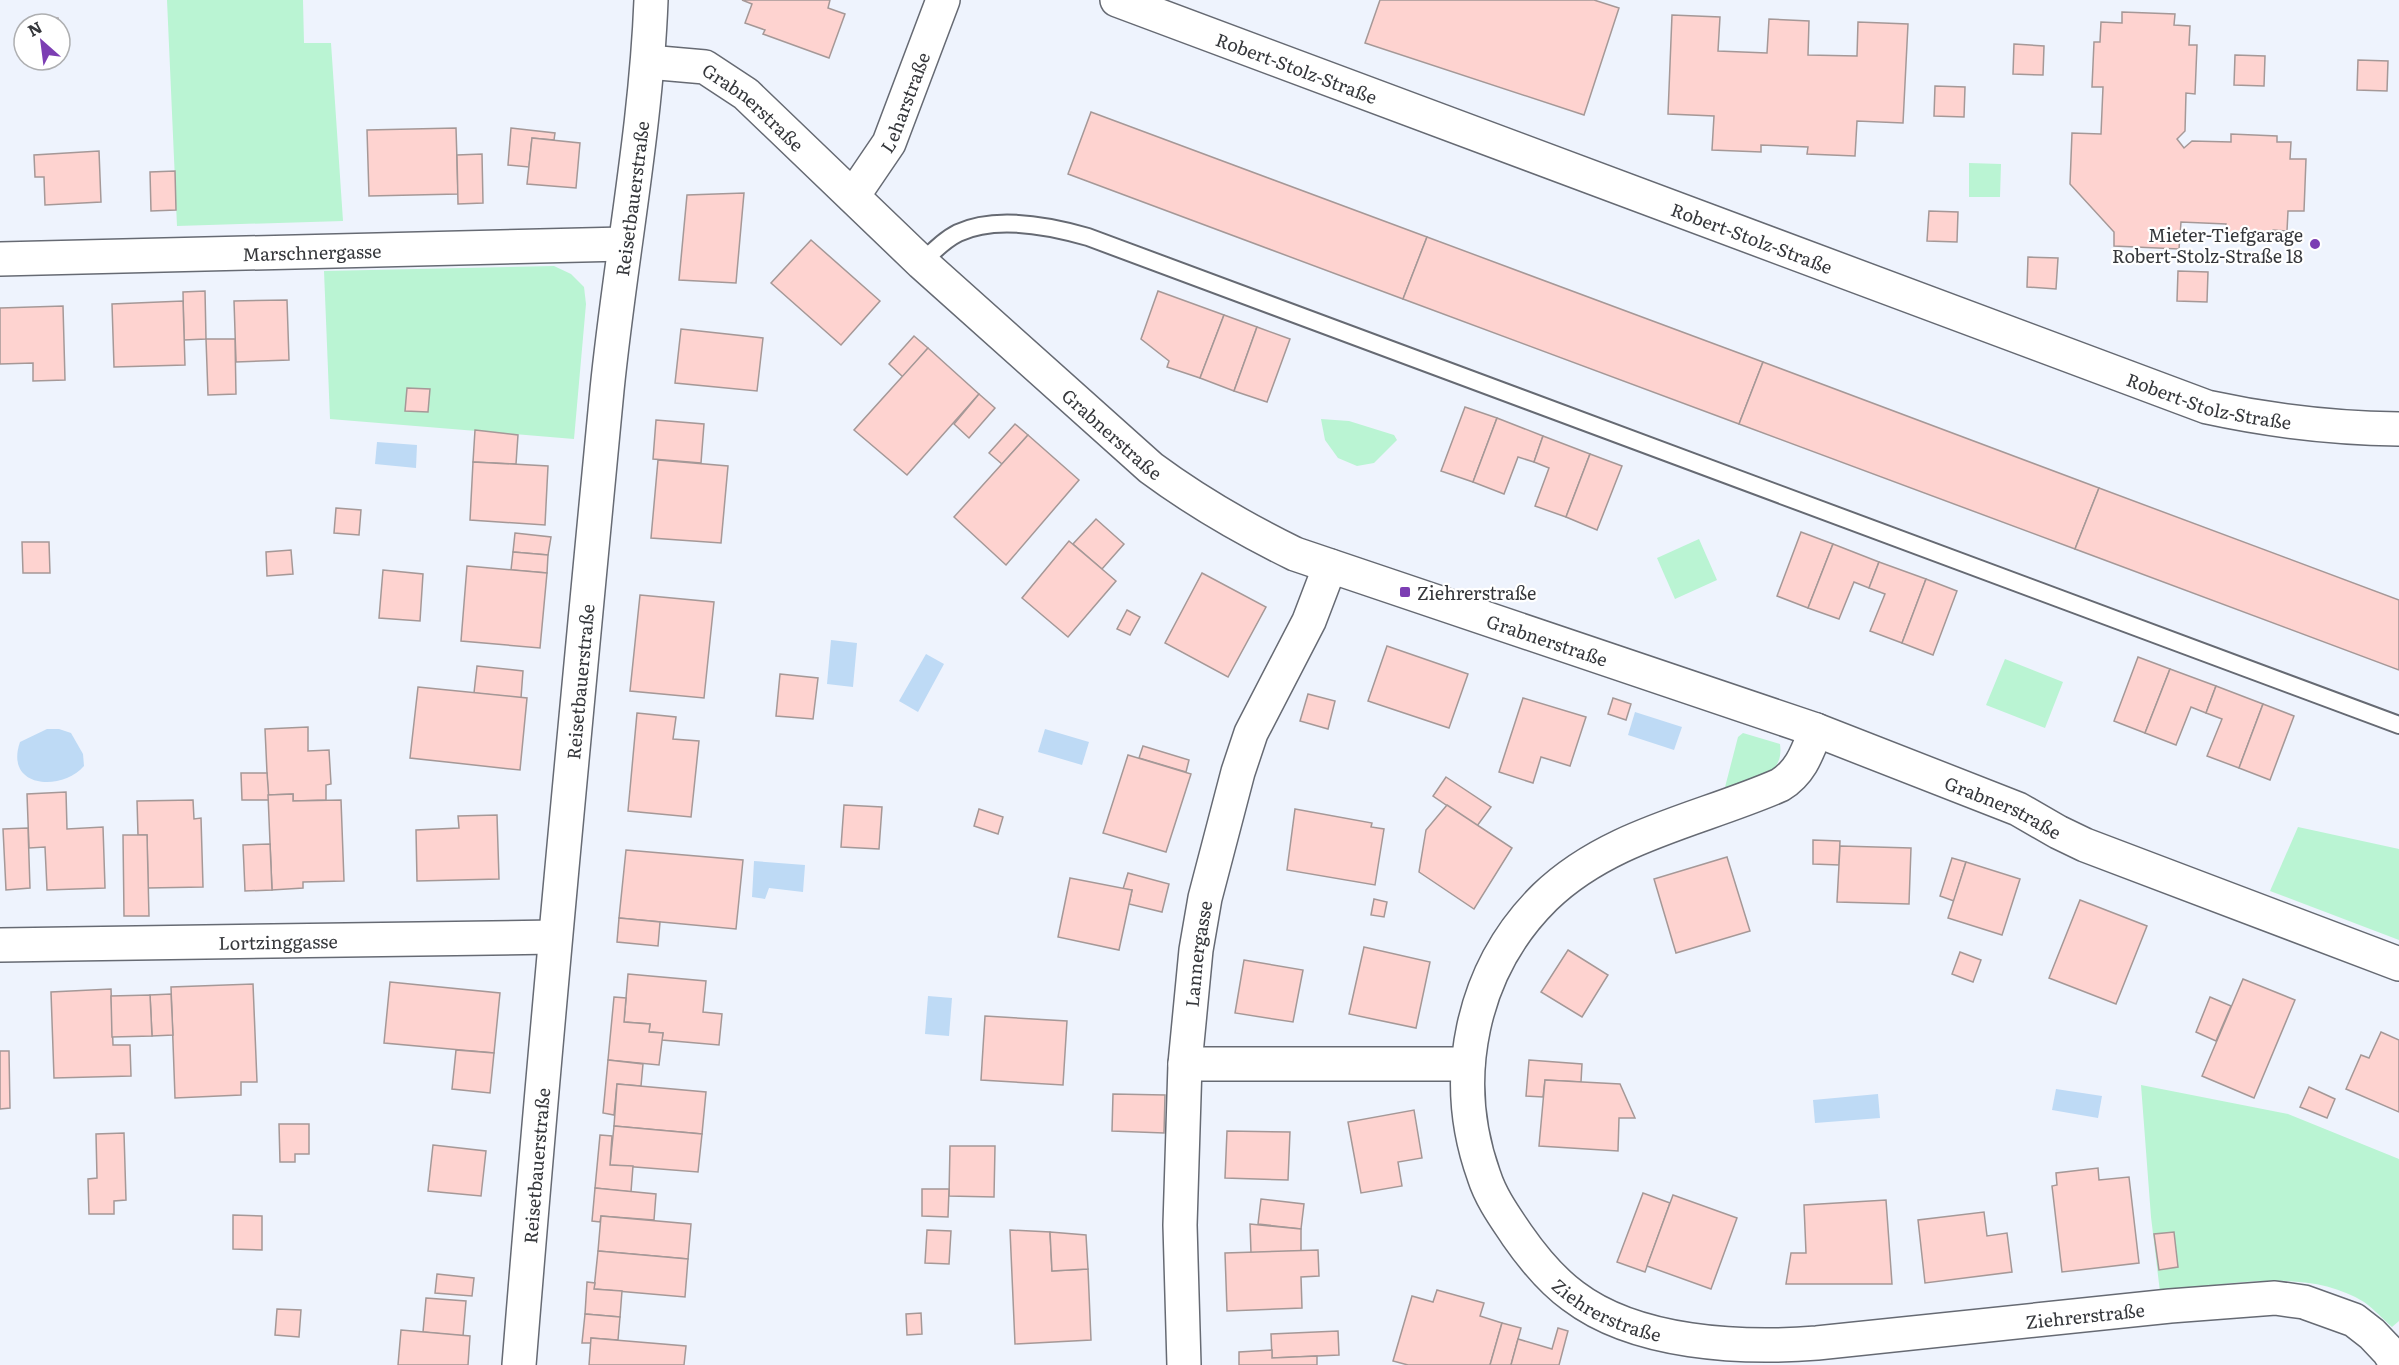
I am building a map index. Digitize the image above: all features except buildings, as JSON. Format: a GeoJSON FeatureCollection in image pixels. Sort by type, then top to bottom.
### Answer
{"type":"FeatureCollection","features":[{"type":"Feature","properties":{"kind":"street","name":"Reisetbauerstraße"},"geometry":{"type":"LineString","coordinates":[[519,1365],[577,691],[615,313],[648,62],[651,0]]}},
{"type":"Feature","properties":{"kind":"street","name":"Leharstraße"},"geometry":{"type":"LineString","coordinates":[[853,196],[889,143],[943,0]]}},
{"type":"Feature","properties":{"kind":"street","name":"Robert-Stolz-Straße"},"geometry":{"type":"LineString","coordinates":[[1117,0],[2207,407],[2279,420],[2357,428],[2399,429]]}},
{"type":"Feature","properties":{"kind":"street","name":"Grabnerstraße"},"geometry":{"type":"LineString","coordinates":[[648,62],[705,67],[746,94],[922,263],[1143,460],[1170,482],[1237,525],[1295,554],[1816,730],[2018,809],[2085,845],[2399,964]]}},
{"type":"Feature","properties":{"kind":"street","name":"Marschnergasse"},"geometry":{"type":"LineString","coordinates":[[0,259],[624,244]]}},
{"type":"Feature","properties":{"kind":"street","name":"Lannergasse"},"geometry":{"type":"LineString","coordinates":[[1184,1365],[1180,1225],[1185,1064],[1196,950],[1205,898],[1238,772],[1251,733],[1309,621],[1330,566]]}},
{"type":"Feature","properties":{"kind":"street","name":"Ziehrerstraße"},"geometry":{"type":"LineString","coordinates":[[1816,730],[1803,763],[1793,777],[1780,785],[1656,831],[1605,853],[1568,876],[1543,899],[1515,932],[1493,968],[1473,1020],[1468,1064],[1468,1100],[1475,1141],[1484,1176],[1497,1204],[1523,1244],[1557,1282],[1574,1297],[1621,1322],[1649,1330],[1733,1344],[1787,1346],[1939,1332],[2170,1306],[2275,1298],[2304,1302],[2354,1320],[2372,1334],[2397,1365]]}},
{"type":"Feature","properties":{"kind":"street","name":"Lortzinggasse"},"geometry":{"type":"LineString","coordinates":[[0,945],[555,937]]}},
{"type":"Feature","properties":{"kind":"street"},"geometry":{"type":"LineString","coordinates":[[1185,1064],[1468,1064]]}},
{"type":"Feature","properties":{"kind":"lane"},"geometry":{"type":"LineString","coordinates":[[922,263],[945,241],[959,232],[989,226],[1040,226],[1088,237],[2399,724]]}},
{"type":"Feature","properties":{"kind":"green space"},"geometry":{"type":"Polygon","coordinates":[[[167,0],[303,0],[304,43],[331,43],[343,221],[177,226],[167,0]]]}},
{"type":"Feature","properties":{"kind":"green space"},"geometry":{"type":"Polygon","coordinates":[[[1969,163],[2001,164],[2000,197],[1969,197],[1969,163]]]}},
{"type":"Feature","properties":{"kind":"green space"},"geometry":{"type":"Polygon","coordinates":[[[554,266],[571,274],[584,287],[586,304],[574,439],[330,419],[324,271],[554,266]]]}},
{"type":"Feature","properties":{"kind":"green space"},"geometry":{"type":"Polygon","coordinates":[[[1321,419],[1349,421],[1394,435],[1397,440],[1374,463],[1357,466],[1338,458],[1325,440],[1321,419]]]}},
{"type":"Feature","properties":{"kind":"green space"},"geometry":{"type":"Polygon","coordinates":[[[1699,539],[1717,580],[1675,599],[1657,558],[1699,539]]]}},
{"type":"Feature","properties":{"kind":"green space"},"geometry":{"type":"Polygon","coordinates":[[[2005,659],[2063,682],[2045,728],[1986,705],[2005,659]]]}},
{"type":"Feature","properties":{"kind":"green space"},"geometry":{"type":"Polygon","coordinates":[[[1743,733],[1780,744],[1780,755],[1777,764],[1763,777],[1724,791],[1738,737],[1743,733]]]}},
{"type":"Feature","properties":{"kind":"green space"},"geometry":{"type":"Polygon","coordinates":[[[2298,827],[2399,849],[2399,940],[2270,891],[2298,827]]]}},
{"type":"Feature","properties":{"kind":"green space"},"geometry":{"type":"Polygon","coordinates":[[[2141,1085],[2288,1114],[2399,1159],[2399,1321],[2392,1327],[2364,1302],[2341,1291],[2317,1284],[2264,1281],[2160,1292],[2151,1217],[2141,1085]]]}},
{"type":"Feature","properties":{"kind":"water"},"geometry":{"type":"Polygon","coordinates":[[[377,442],[417,445],[416,468],[375,464],[377,442]]]}},
{"type":"Feature","properties":{"kind":"water"},"geometry":{"type":"Polygon","coordinates":[[[831,640],[857,643],[853,687],[827,684],[831,640]]]}},
{"type":"Feature","properties":{"kind":"water"},"geometry":{"type":"Polygon","coordinates":[[[926,654],[944,664],[918,712],[899,701],[926,654]]]}},
{"type":"Feature","properties":{"kind":"water"},"geometry":{"type":"Polygon","coordinates":[[[1635,712],[1682,727],[1674,750],[1628,735],[1635,712]]]}},
{"type":"Feature","properties":{"kind":"water"},"geometry":{"type":"Polygon","coordinates":[[[47,729],[59,729],[71,733],[83,754],[84,766],[62,780],[37,781],[27,777],[20,769],[17,757],[20,742],[47,729]]]}},
{"type":"Feature","properties":{"kind":"water"},"geometry":{"type":"Polygon","coordinates":[[[1045,729],[1089,742],[1082,765],[1038,752],[1045,729]]]}},
{"type":"Feature","properties":{"kind":"water"},"geometry":{"type":"Polygon","coordinates":[[[754,861],[805,865],[803,892],[769,888],[765,899],[752,897],[754,861]]]}},
{"type":"Feature","properties":{"kind":"water"},"geometry":{"type":"Polygon","coordinates":[[[928,996],[952,998],[949,1036],[925,1034],[928,996]]]}},
{"type":"Feature","properties":{"kind":"water"},"geometry":{"type":"Polygon","coordinates":[[[2056,1089],[2102,1096],[2098,1118],[2052,1110],[2056,1089]]]}},
{"type":"Feature","properties":{"kind":"water"},"geometry":{"type":"Polygon","coordinates":[[[1878,1094],[1880,1118],[1815,1123],[1813,1100],[1878,1094]]]}},
{"type":"Feature","properties":{"kind":"place","name":"Mieter-Tiefgarage Robert-Stolz-Straße 18"},"geometry":{"type":"Point","coordinates":[2315,244]}},
{"type":"Feature","properties":{"kind":"place","name":"Ziehrerstraße"},"geometry":{"type":"Point","coordinates":[1405,592]}}]}
